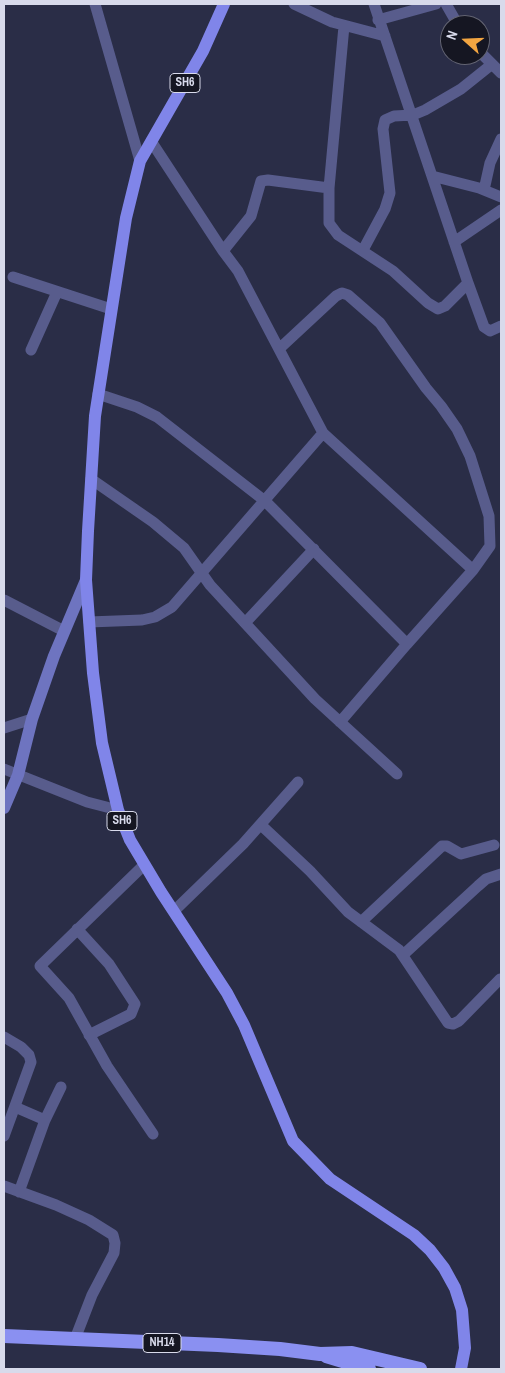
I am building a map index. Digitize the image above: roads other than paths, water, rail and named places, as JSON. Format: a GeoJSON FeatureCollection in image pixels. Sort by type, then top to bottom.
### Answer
{"type":"FeatureCollection","features":[{"type":"Feature","properties":{"kind":"highway","name":"NH14"},"geometry":{"type":"LineString","coordinates":[[4,1336],[280,1348],[320,1354],[352,1353],[420,1369]]}},
{"type":"Feature","properties":{"kind":"highway","name":"NH14"},"geometry":{"type":"LineString","coordinates":[[320,1354],[348,1365],[369,1369]]}},
{"type":"Feature","properties":{"kind":"main road","name":"SH6"},"geometry":{"type":"LineString","coordinates":[[224,4],[203,51],[140,161],[126,218],[98,394],[91,479],[86,580],[93,673],[102,743],[118,810],[144,865],[204,955],[244,1025],[294,1141],[330,1179],[414,1235],[430,1250],[444,1268],[455,1288],[462,1310],[465,1348],[462,1369]]}},
{"type":"Feature","properties":{"kind":"main road"},"geometry":{"type":"LineString","coordinates":[[4,808],[18,775],[32,719],[64,632],[86,580]]}},
{"type":"Feature","properties":{"kind":"street"},"geometry":{"type":"LineString","coordinates":[[94,4],[140,161]]}},
{"type":"Feature","properties":{"kind":"street"},"geometry":{"type":"LineString","coordinates":[[294,4],[344,26],[384,36]]}},
{"type":"Feature","properties":{"kind":"street"},"geometry":{"type":"LineString","coordinates":[[374,4],[484,327],[490,331],[501,326]]}},
{"type":"Feature","properties":{"kind":"street"},"geometry":{"type":"LineString","coordinates":[[378,20],[436,4]]}},
{"type":"Feature","properties":{"kind":"street"},"geometry":{"type":"LineString","coordinates":[[446,4],[452,15]]}},
{"type":"Feature","properties":{"kind":"street"},"geometry":{"type":"LineString","coordinates":[[344,26],[329,188],[328,215],[332,229],[393,271],[428,303],[438,309],[445,306],[468,283]]}},
{"type":"Feature","properties":{"kind":"street"},"geometry":{"type":"LineString","coordinates":[[363,250],[385,209],[390,193],[384,123],[388,118],[394,116],[413,115],[461,89],[491,65],[501,73]]}},
{"type":"Feature","properties":{"kind":"street"},"geometry":{"type":"LineString","coordinates":[[484,190],[490,163],[501,139]]}},
{"type":"Feature","properties":{"kind":"street"},"geometry":{"type":"LineString","coordinates":[[151,141],[238,271],[323,433],[473,570]]}},
{"type":"Feature","properties":{"kind":"street"},"geometry":{"type":"LineString","coordinates":[[432,176],[484,190],[501,198]]}},
{"type":"Feature","properties":{"kind":"street"},"geometry":{"type":"LineString","coordinates":[[223,251],[251,216],[261,181],[268,180],[329,188]]}},
{"type":"Feature","properties":{"kind":"street"},"geometry":{"type":"LineString","coordinates":[[454,242],[501,210]]}},
{"type":"Feature","properties":{"kind":"street"},"geometry":{"type":"LineString","coordinates":[[13,277],[111,309]]}},
{"type":"Feature","properties":{"kind":"street"},"geometry":{"type":"LineString","coordinates":[[31,350],[57,292]]}},
{"type":"Feature","properties":{"kind":"street"},"geometry":{"type":"LineString","coordinates":[[279,349],[342,293],[354,299],[373,317],[457,429],[470,456],[489,516],[496,548],[473,570],[340,722]]}},
{"type":"Feature","properties":{"kind":"street"},"geometry":{"type":"LineString","coordinates":[[98,394],[137,407],[157,417],[265,501],[407,644]]}},
{"type":"Feature","properties":{"kind":"street"},"geometry":{"type":"LineString","coordinates":[[89,622],[142,620],[155,617],[172,607],[265,501],[295,462],[323,433]]}},
{"type":"Feature","properties":{"kind":"street"},"geometry":{"type":"LineString","coordinates":[[91,479],[153,522],[184,548],[202,574],[315,699],[397,774]]}},
{"type":"Feature","properties":{"kind":"street"},"geometry":{"type":"LineString","coordinates":[[245,623],[314,550]]}},
{"type":"Feature","properties":{"kind":"street"},"geometry":{"type":"LineString","coordinates":[[4,600],[64,632]]}},
{"type":"Feature","properties":{"kind":"street"},"geometry":{"type":"LineString","coordinates":[[4,728],[32,719]]}},
{"type":"Feature","properties":{"kind":"street"},"geometry":{"type":"LineString","coordinates":[[4,769],[87,802],[118,810]]}},
{"type":"Feature","properties":{"kind":"street"},"geometry":{"type":"LineString","coordinates":[[174,911],[261,825],[298,782]]}},
{"type":"Feature","properties":{"kind":"street"},"geometry":{"type":"LineString","coordinates":[[261,825],[310,871],[348,912],[391,942],[403,955],[438,1009],[451,1024],[459,1021],[500,979]]}},
{"type":"Feature","properties":{"kind":"street"},"geometry":{"type":"LineString","coordinates":[[361,922],[442,846],[447,846],[462,854],[494,845]]}},
{"type":"Feature","properties":{"kind":"street"},"geometry":{"type":"LineString","coordinates":[[144,865],[77,929],[40,968],[64,991],[89,1035],[153,1134]]}},
{"type":"Feature","properties":{"kind":"street"},"geometry":{"type":"LineString","coordinates":[[403,955],[486,879],[501,874]]}},
{"type":"Feature","properties":{"kind":"street"},"geometry":{"type":"LineString","coordinates":[[77,929],[109,964],[136,1004],[131,1014],[89,1035]]}},
{"type":"Feature","properties":{"kind":"street"},"geometry":{"type":"LineString","coordinates":[[4,1036],[21,1047],[29,1055],[31,1062],[4,1136]]}},
{"type":"Feature","properties":{"kind":"street"},"geometry":{"type":"LineString","coordinates":[[20,1192],[45,1120],[61,1086]]}},
{"type":"Feature","properties":{"kind":"street"},"geometry":{"type":"LineString","coordinates":[[15,1107],[45,1120]]}},
{"type":"Feature","properties":{"kind":"street"},"geometry":{"type":"LineString","coordinates":[[4,1186],[72,1213],[113,1235],[115,1243],[114,1252],[92,1295],[75,1340]]}}]}
